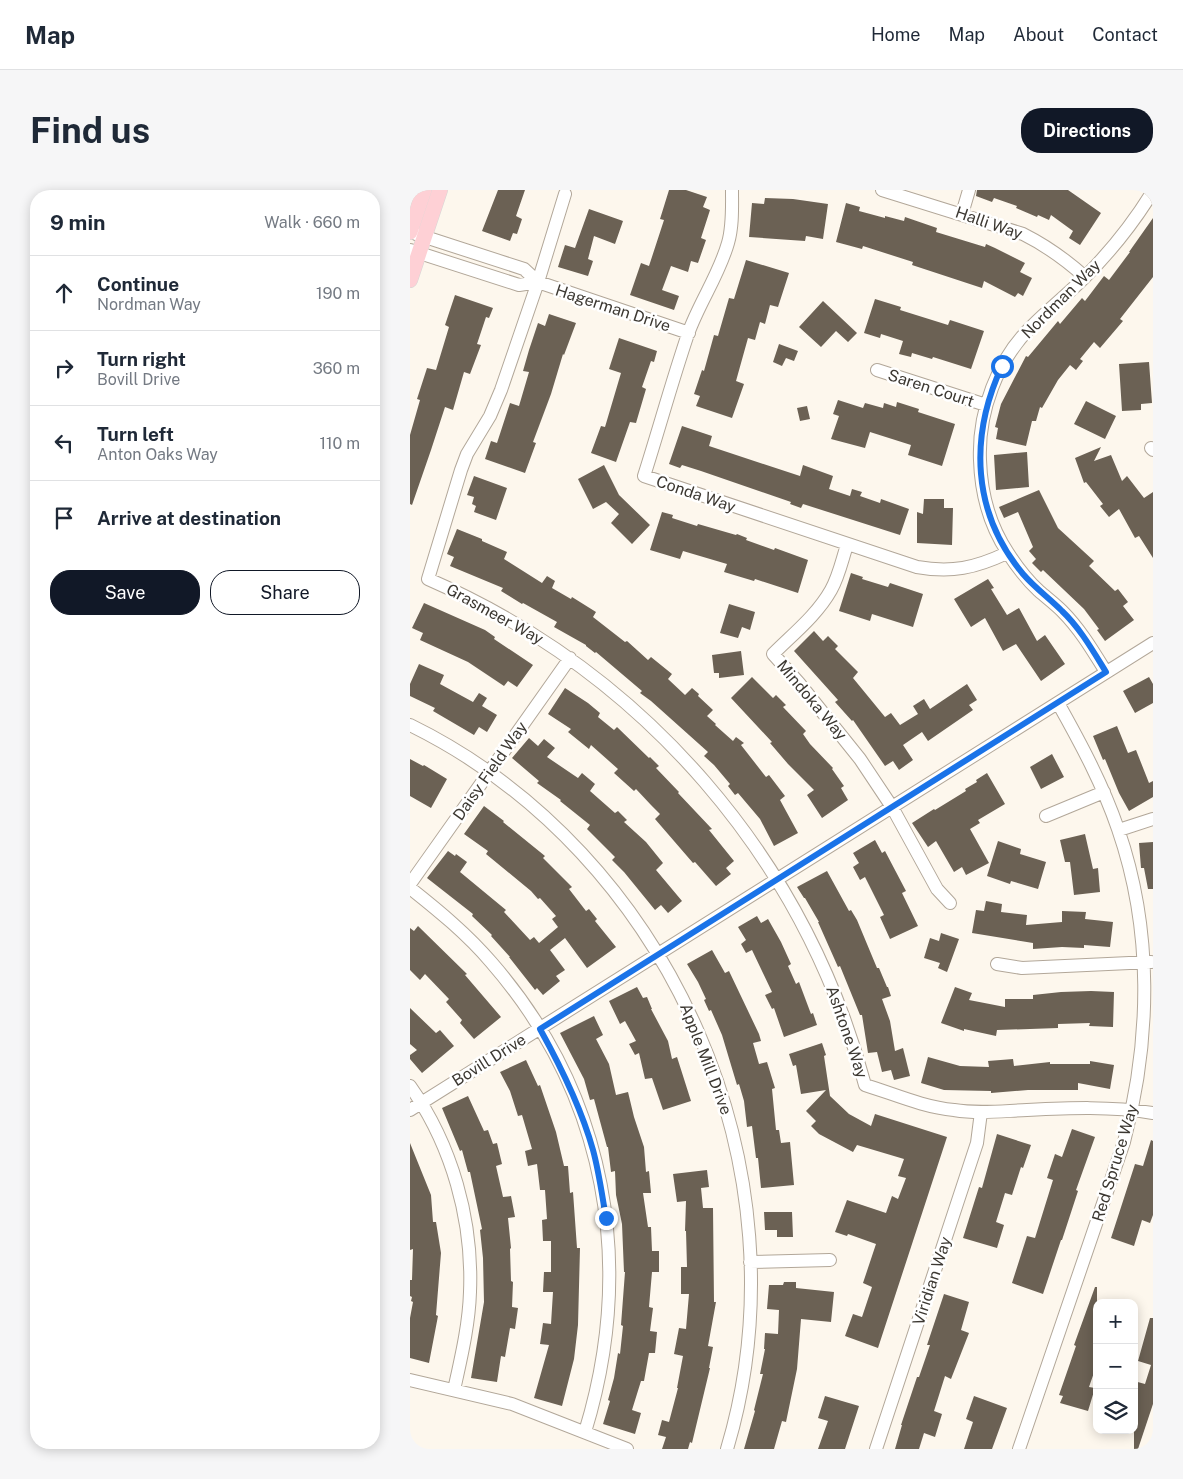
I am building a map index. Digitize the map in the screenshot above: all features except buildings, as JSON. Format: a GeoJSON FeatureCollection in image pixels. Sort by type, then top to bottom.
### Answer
{"type":"FeatureCollection","features":[{"type":"Feature","properties":{"kind":"main road"},"geometry":{"type":"LineString","coordinates":[[410,232],[424,190]]}},
{"type":"Feature","properties":{"kind":"main road"},"geometry":{"type":"LineString","coordinates":[[410,280],[415,251],[426,237],[440,190]]}},
{"type":"Feature","properties":{"kind":"street","name":"Conda Way"},"geometry":{"type":"LineString","coordinates":[[732,190],[732,210],[728,242],[718,270],[702,300],[689,333],[644,476],[917,567],[934,570],[954,570],[988,562],[1007,553]]}},
{"type":"Feature","properties":{"kind":"street","name":"Halli Way"},"geometry":{"type":"LineString","coordinates":[[882,190],[1023,234],[1044,244],[1085,277]]}},
{"type":"Feature","properties":{"kind":"street"},"geometry":{"type":"LineString","coordinates":[[962,214],[969,190]]}},
{"type":"Feature","properties":{"kind":"street","name":"Nordman Way"},"geometry":{"type":"LineString","coordinates":[[1106,672],[1078,629],[1062,610],[1028,580],[1007,553],[984,496],[980,450],[982,425],[986,405],[1002,366],[1014,347],[1031,327],[1085,277],[1116,242],[1153,191]]}},
{"type":"Feature","properties":{"kind":"street"},"geometry":{"type":"LineString","coordinates":[[538,282],[565,194]]}},
{"type":"Feature","properties":{"kind":"street","name":"Hagerman Drive"},"geometry":{"type":"LineString","coordinates":[[410,232],[524,269],[538,282],[689,333]]}},
{"type":"Feature","properties":{"kind":"street","name":"Hagerman Drive"},"geometry":{"type":"LineString","coordinates":[[415,251],[519,285],[538,282]]}},
{"type":"Feature","properties":{"kind":"street","name":"Grasmeer Way"},"geometry":{"type":"LineString","coordinates":[[538,282],[501,390],[490,416],[467,454],[461,470],[428,579],[494,610],[570,658],[630,706],[686,759],[719,798],[777,879]]}},
{"type":"Feature","properties":{"kind":"street","name":"Saren Court"},"geometry":{"type":"LineString","coordinates":[[876,370],[986,405]]}},
{"type":"Feature","properties":{"kind":"street","name":"Mindoka Way"},"geometry":{"type":"LineString","coordinates":[[847,545],[831,590],[820,606],[773,654],[837,728],[860,758],[892,807]]}},
{"type":"Feature","properties":{"kind":"street","name":"Bovill Drive"},"geometry":{"type":"LineString","coordinates":[[410,1110],[1153,643]]}},
{"type":"Feature","properties":{"kind":"street","name":"Daisy Field Way"},"geometry":{"type":"LineString","coordinates":[[410,884],[570,658]]}},
{"type":"Feature","properties":{"kind":"street","name":"Red Spruce Way"},"geometry":{"type":"LineString","coordinates":[[1020,1449],[1121,1152],[1133,1110],[1140,1071],[1149,962],[1135,892],[1119,830],[1089,760],[1058,703]]}},
{"type":"Feature","properties":{"kind":"street","name":"Apple Mill Drive"},"geometry":{"type":"LineString","coordinates":[[410,725],[449,746],[516,792],[554,825],[577,849],[631,912],[659,954],[683,997],[704,1042],[730,1121],[746,1202],[750,1262],[745,1361],[740,1394],[726,1449]]}},
{"type":"Feature","properties":{"kind":"street"},"geometry":{"type":"LineString","coordinates":[[1046,816],[1104,792]]}},
{"type":"Feature","properties":{"kind":"street"},"geometry":{"type":"LineString","coordinates":[[892,807],[937,889],[950,903]]}},
{"type":"Feature","properties":{"kind":"street"},"geometry":{"type":"LineString","coordinates":[[1119,830],[1153,819]]}},
{"type":"Feature","properties":{"kind":"street","name":"Ashtone Way"},"geometry":{"type":"LineString","coordinates":[[777,879],[813,944],[828,977],[846,1022],[865,1085],[927,1105],[954,1110],[981,1112],[1083,1107],[1153,1113]]}},
{"type":"Feature","properties":{"kind":"street"},"geometry":{"type":"LineString","coordinates":[[410,888],[462,931],[517,994],[540,1029],[561,1067],[578,1106],[592,1147],[606,1218],[609,1256],[609,1319],[603,1362],[594,1404],[585,1432]]}},
{"type":"Feature","properties":{"kind":"street"},"geometry":{"type":"LineString","coordinates":[[997,964],[1022,968],[1149,962]]}},
{"type":"Feature","properties":{"kind":"street"},"geometry":{"type":"LineString","coordinates":[[410,1086],[439,1136],[448,1159],[462,1206],[468,1243],[470,1293],[466,1330],[454,1390]]}},
{"type":"Feature","properties":{"kind":"street","name":"Viridian Way"},"geometry":{"type":"LineString","coordinates":[[876,1449],[977,1142],[981,1112]]}},
{"type":"Feature","properties":{"kind":"street"},"geometry":{"type":"LineString","coordinates":[[750,1262],[830,1260]]}},
{"type":"Feature","properties":{"kind":"street"},"geometry":{"type":"LineString","coordinates":[[410,1380],[512,1404],[627,1449]]}},
{"type":"Feature","properties":{"kind":"route"},"geometry":{"type":"LineString","coordinates":[[606,1218],[592,1147],[578,1106],[561,1067],[540,1029],[1106,672],[1078,629],[1062,610],[1038,590],[1023,574],[1007,553],[990,514],[984,496],[981,474],[982,425],[986,405],[1002,366]]}}]}
